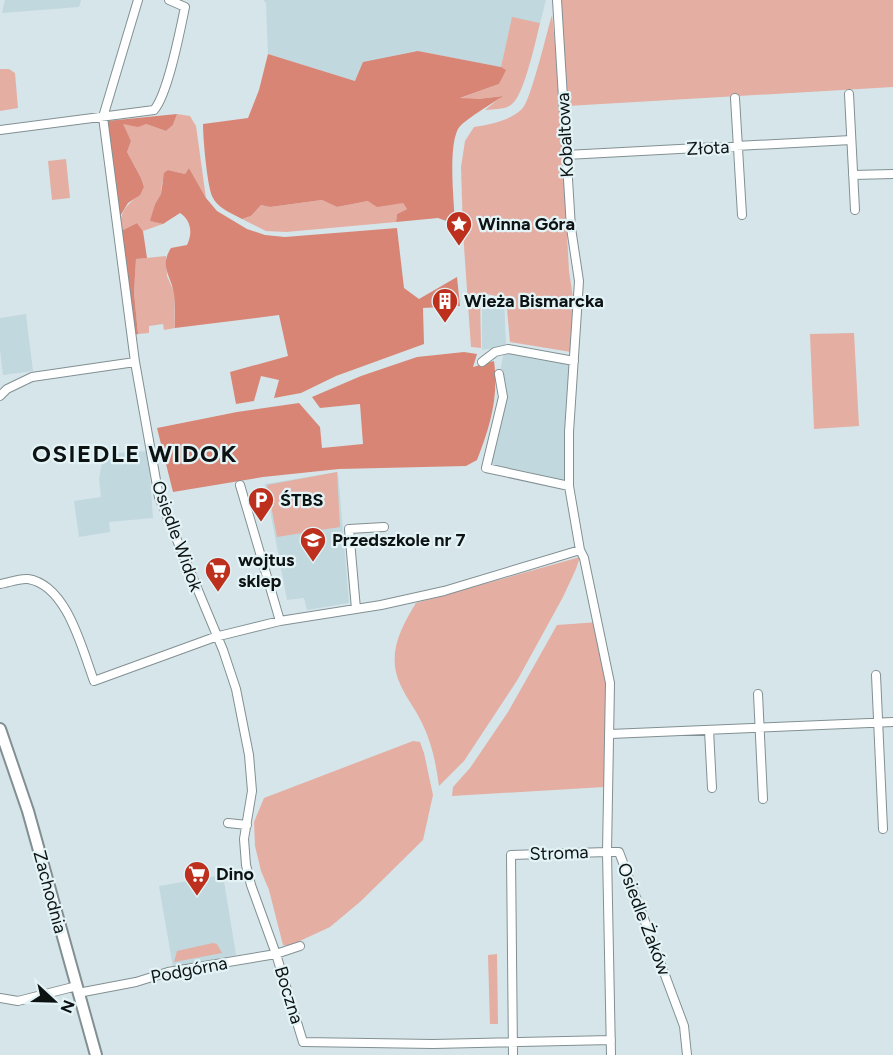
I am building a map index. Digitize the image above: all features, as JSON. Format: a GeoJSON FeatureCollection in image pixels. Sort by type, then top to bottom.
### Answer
{"type":"FeatureCollection","features":[{"type":"Feature","properties":{"kind":"street","name":"Osiedle Widok"},"geometry":{"type":"LineString","coordinates":[[138,0],[103,117],[135,362],[159,497],[215,637],[223,650],[236,689],[251,771],[252,791],[244,839],[246,865],[276,954]]}},
{"type":"Feature","properties":{"kind":"street"},"geometry":{"type":"LineString","coordinates":[[0,130],[154,111],[160,104],[185,7],[169,0]]}},
{"type":"Feature","properties":{"kind":"street","name":"Kobaltowa"},"geometry":{"type":"LineString","coordinates":[[557,0],[571,228],[578,270],[574,361],[569,386],[566,432],[569,486],[580,550],[610,683],[607,852]]}},
{"type":"Feature","properties":{"kind":"street"},"geometry":{"type":"LineString","coordinates":[[849,94],[855,210]]}},
{"type":"Feature","properties":{"kind":"street"},"geometry":{"type":"LineString","coordinates":[[735,98],[742,215]]}},
{"type":"Feature","properties":{"kind":"street","name":"Złota"},"geometry":{"type":"LineString","coordinates":[[566,155],[851,140]]}},
{"type":"Feature","properties":{"kind":"street"},"geometry":{"type":"LineString","coordinates":[[853,175],[893,174]]}},
{"type":"Feature","properties":{"kind":"street"},"geometry":{"type":"LineString","coordinates":[[482,362],[495,352],[508,349],[574,361]]}},
{"type":"Feature","properties":{"kind":"street"},"geometry":{"type":"LineString","coordinates":[[0,396],[7,389],[32,377],[135,362]]}},
{"type":"Feature","properties":{"kind":"street"},"geometry":{"type":"LineString","coordinates":[[500,374],[505,398],[497,440],[486,468],[569,486]]}},
{"type":"Feature","properties":{"kind":"street"},"geometry":{"type":"LineString","coordinates":[[240,485],[280,621]]}},
{"type":"Feature","properties":{"kind":"street"},"geometry":{"type":"LineString","coordinates":[[356,609],[349,529],[384,526]]}},
{"type":"Feature","properties":{"kind":"street"},"geometry":{"type":"LineString","coordinates":[[0,584],[25,579],[38,582],[52,592],[67,612],[74,627],[93,681],[215,637],[280,621],[356,609],[444,591],[580,550]]}},
{"type":"Feature","properties":{"kind":"street"},"geometry":{"type":"LineString","coordinates":[[876,675],[883,829]]}},
{"type":"Feature","properties":{"kind":"street"},"geometry":{"type":"LineString","coordinates":[[758,694],[763,799]]}},
{"type":"Feature","properties":{"kind":"street"},"geometry":{"type":"LineString","coordinates":[[610,734],[893,722]]}},
{"type":"Feature","properties":{"kind":"street","name":"Zachodnia"},"geometry":{"type":"LineString","coordinates":[[0,729],[28,812],[96,1055]]}},
{"type":"Feature","properties":{"kind":"street"},"geometry":{"type":"LineString","coordinates":[[709,730],[712,788]]}},
{"type":"Feature","properties":{"kind":"street"},"geometry":{"type":"LineString","coordinates":[[228,823],[247,825]]}},
{"type":"Feature","properties":{"kind":"street","name":"Stroma"},"geometry":{"type":"LineString","coordinates":[[513,1042],[511,855],[607,852]]}},
{"type":"Feature","properties":{"kind":"street","name":"Osiedle Żaków"},"geometry":{"type":"LineString","coordinates":[[612,1055],[607,852],[619,852],[684,1026],[687,1055]]}},
{"type":"Feature","properties":{"kind":"street","name":"Podgórna"},"geometry":{"type":"LineString","coordinates":[[4,998],[18,1001],[78,989],[136,982],[168,972],[276,954],[300,946]]}},
{"type":"Feature","properties":{"kind":"street","name":"Boczna"},"geometry":{"type":"LineString","coordinates":[[276,954],[303,1042],[382,1044],[513,1042]]}},
{"type":"Feature","properties":{"kind":"street"},"geometry":{"type":"LineString","coordinates":[[513,1055],[513,1042],[611,1040]]}},
{"type":"Feature","properties":{"kind":"shaded area"},"geometry":{"type":"Polygon","coordinates":[[[5,0],[81,0],[79,7],[2,13],[5,0]]]}},
{"type":"Feature","properties":{"kind":"shaded area"},"geometry":{"type":"Polygon","coordinates":[[[263,0],[546,0],[540,23],[512,18],[501,67],[418,51],[355,81],[268,54],[266,3],[263,0]]]}},
{"type":"Feature","properties":{"kind":"shaded area"},"geometry":{"type":"Polygon","coordinates":[[[560,0],[893,0],[893,87],[567,106],[560,0]]]}},
{"type":"Feature","properties":{"kind":"shaded area"},"geometry":{"type":"Polygon","coordinates":[[[552,15],[558,74],[569,271],[573,298],[571,352],[510,342],[506,298],[486,294],[480,296],[481,348],[471,347],[461,167],[465,141],[474,127],[506,119],[522,109],[534,80],[552,15]]]}},
{"type":"Feature","properties":{"kind":"shaded area"},"geometry":{"type":"Polygon","coordinates":[[[512,17],[540,23],[529,66],[516,99],[506,107],[485,110],[502,96],[458,99],[499,84],[505,70],[501,67],[512,17]]]}},
{"type":"Feature","properties":{"kind":"shaded area"},"geometry":{"type":"Polygon","coordinates":[[[418,51],[501,67],[506,70],[499,84],[460,98],[478,99],[503,96],[471,117],[458,129],[452,161],[455,224],[438,218],[396,222],[397,214],[407,209],[403,203],[377,207],[368,201],[337,207],[322,200],[270,207],[261,205],[251,216],[242,219],[225,210],[214,200],[207,172],[203,124],[248,118],[259,90],[268,54],[355,81],[363,62],[418,51]]]}},
{"type":"Feature","properties":{"kind":"shaded area"},"geometry":{"type":"Polygon","coordinates":[[[0,69],[9,69],[15,73],[18,108],[0,111],[0,69]]]}},
{"type":"Feature","properties":{"kind":"shaded area"},"geometry":{"type":"Polygon","coordinates":[[[177,114],[190,116],[196,126],[206,198],[189,168],[185,174],[168,170],[151,221],[163,224],[143,231],[137,223],[121,231],[124,210],[144,187],[127,152],[131,141],[122,124],[146,124],[166,131],[173,125],[177,114]]]}},
{"type":"Feature","properties":{"kind":"shaded area"},"geometry":{"type":"Polygon","coordinates":[[[177,114],[173,125],[166,131],[146,124],[138,127],[123,124],[131,141],[127,152],[144,187],[140,195],[128,203],[119,218],[107,121],[177,114]]]}},
{"type":"Feature","properties":{"kind":"shaded area"},"geometry":{"type":"Polygon","coordinates":[[[66,159],[70,198],[52,200],[48,161],[66,159]]]}},
{"type":"Feature","properties":{"kind":"shaded area"},"geometry":{"type":"Polygon","coordinates":[[[189,168],[206,198],[217,211],[247,229],[265,235],[285,237],[397,228],[404,288],[419,299],[457,277],[460,306],[423,308],[424,344],[336,376],[301,393],[274,398],[279,380],[261,376],[254,401],[236,404],[230,372],[288,356],[279,315],[175,328],[174,294],[166,261],[171,248],[187,245],[190,227],[187,219],[180,213],[163,224],[150,221],[161,194],[164,173],[168,170],[185,174],[189,168]]]}},
{"type":"Feature","properties":{"kind":"shaded area"},"geometry":{"type":"Polygon","coordinates":[[[322,200],[337,207],[368,201],[403,203],[407,209],[397,214],[396,222],[286,232],[266,231],[242,219],[251,216],[261,205],[270,207],[322,200]]]}},
{"type":"Feature","properties":{"kind":"shaded area"},"geometry":{"type":"Polygon","coordinates":[[[137,223],[143,231],[147,258],[136,259],[134,293],[138,334],[134,335],[121,231],[137,223]]]}},
{"type":"Feature","properties":{"kind":"shaded area"},"geometry":{"type":"Polygon","coordinates":[[[166,256],[167,276],[174,292],[175,328],[164,330],[163,324],[149,326],[149,333],[138,334],[134,293],[136,259],[166,256]]]}},
{"type":"Feature","properties":{"kind":"shaded area"},"geometry":{"type":"Polygon","coordinates":[[[504,298],[506,346],[482,350],[482,299],[504,298]]]}},
{"type":"Feature","properties":{"kind":"shaded area"},"geometry":{"type":"Polygon","coordinates":[[[26,314],[33,371],[3,375],[0,318],[26,314]]]}},
{"type":"Feature","properties":{"kind":"shaded area"},"geometry":{"type":"Polygon","coordinates":[[[854,333],[859,426],[814,429],[810,334],[854,333]]]}},
{"type":"Feature","properties":{"kind":"shaded area"},"geometry":{"type":"Polygon","coordinates":[[[504,351],[571,365],[564,482],[490,467],[498,431],[500,372],[504,351]]]}},
{"type":"Feature","properties":{"kind":"shaded area"},"geometry":{"type":"Polygon","coordinates":[[[464,352],[477,354],[473,367],[494,361],[495,374],[494,399],[486,436],[477,460],[466,466],[339,469],[263,477],[173,492],[157,428],[237,412],[299,403],[320,427],[322,448],[363,444],[360,404],[320,408],[312,397],[361,376],[417,357],[464,352]]]}},
{"type":"Feature","properties":{"kind":"shaded area"},"geometry":{"type":"Polygon","coordinates":[[[148,451],[153,518],[109,522],[110,532],[79,537],[74,501],[101,497],[99,478],[104,454],[148,451]]]}},
{"type":"Feature","properties":{"kind":"shaded area"},"geometry":{"type":"Polygon","coordinates":[[[337,472],[340,527],[277,537],[267,485],[337,472]]]}},
{"type":"Feature","properties":{"kind":"shaded area","name":"Przedszkole nr 7"},"geometry":{"type":"Polygon","coordinates":[[[338,472],[349,603],[307,610],[304,598],[287,600],[265,484],[338,472]]]}},
{"type":"Feature","properties":{"kind":"shaded area"},"geometry":{"type":"Polygon","coordinates":[[[580,557],[563,597],[518,679],[464,761],[439,786],[428,738],[420,718],[401,686],[395,664],[400,633],[416,603],[580,557]]]}},
{"type":"Feature","properties":{"kind":"shaded area"},"geometry":{"type":"Polygon","coordinates":[[[599,622],[615,683],[606,683],[604,787],[452,796],[453,787],[470,768],[508,712],[557,625],[599,622]]]}},
{"type":"Feature","properties":{"kind":"shaded area"},"geometry":{"type":"Polygon","coordinates":[[[413,741],[420,742],[433,795],[423,840],[361,901],[330,927],[289,946],[283,945],[255,846],[254,822],[264,798],[413,741]]]}},
{"type":"Feature","properties":{"kind":"shaded area"},"geometry":{"type":"Polygon","coordinates":[[[223,875],[236,955],[173,967],[159,886],[223,875]]]}},
{"type":"Feature","properties":{"kind":"shaded area"},"geometry":{"type":"Polygon","coordinates":[[[217,944],[222,953],[174,962],[177,951],[217,944]]]}},
{"type":"Feature","properties":{"kind":"shaded area"},"geometry":{"type":"Polygon","coordinates":[[[497,954],[498,1024],[490,1024],[488,955],[497,954]]]}},
{"type":"Feature","properties":{"kind":"place","name":"Winna Góra"},"geometry":{"type":"Point","coordinates":[459,247]}},
{"type":"Feature","properties":{"kind":"place","name":"Wieża Bismarcka"},"geometry":{"type":"Point","coordinates":[445,324]}},
{"type":"Feature","properties":{"kind":"place","name":"ŚTBS"},"geometry":{"type":"Point","coordinates":[261,523]}},
{"type":"Feature","properties":{"kind":"place","name":"Przedszkole nr 7"},"geometry":{"type":"Point","coordinates":[313,563]}},
{"type":"Feature","properties":{"kind":"place","name":"wojtus sklep"},"geometry":{"type":"Point","coordinates":[218,593]}},
{"type":"Feature","properties":{"kind":"place","name":"Dino"},"geometry":{"type":"Point","coordinates":[197,897]}},
{"type":"Feature","properties":{"kind":"district","name":"OSIEDLE WIDOK"},"geometry":{"type":"Point","coordinates":[135,454]}}]}
